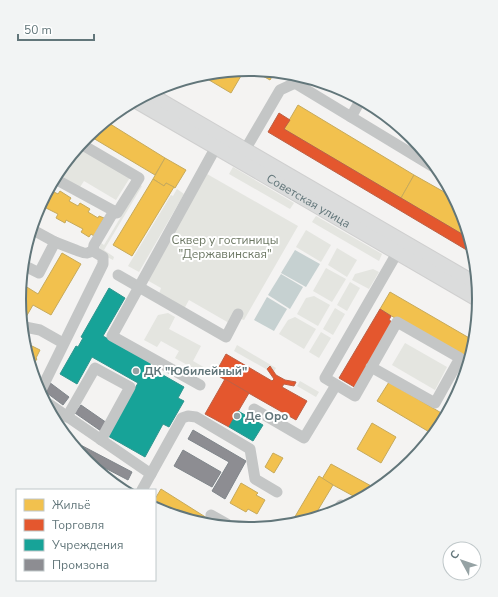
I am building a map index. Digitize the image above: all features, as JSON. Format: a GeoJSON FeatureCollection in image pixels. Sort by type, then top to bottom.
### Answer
{"type":"FeatureCollection","features":[{"type":"Feature","properties":{"kind":"main road"},"geometry":{"type":"LineString","coordinates":[[153,97],[472,281]]}},
{"type":"Feature","properties":{"kind":"main road","name":"Советская улица"},"geometry":{"type":"LineString","coordinates":[[141,103],[472,296]]}},
{"type":"Feature","properties":{"kind":"street"},"geometry":{"type":"LineString","coordinates":[[245,150],[280,90],[295,83],[425,162]]}},
{"type":"Feature","properties":{"kind":"street"},"geometry":{"type":"LineString","coordinates":[[351,117],[358,104]]}},
{"type":"Feature","properties":{"kind":"street"},"geometry":{"type":"LineString","coordinates":[[60,181],[117,213],[139,178],[85,147]]}},
{"type":"Feature","properties":{"kind":"street"},"geometry":{"type":"LineString","coordinates":[[200,385],[112,336],[138,286],[216,147]]}},
{"type":"Feature","properties":{"kind":"street"},"geometry":{"type":"LineString","coordinates":[[93,251],[94,245],[114,211]]}},
{"type":"Feature","properties":{"kind":"street"},"geometry":{"type":"LineString","coordinates":[[37,232],[55,242],[70,246],[83,253],[93,251],[103,257],[103,264],[63,343],[52,370],[44,385]]}},
{"type":"Feature","properties":{"kind":"street"},"geometry":{"type":"LineString","coordinates":[[28,268],[38,273],[55,242]]}},
{"type":"Feature","properties":{"kind":"street"},"geometry":{"type":"LineString","coordinates":[[371,367],[434,403],[460,358],[397,322],[371,367],[355,396],[325,378],[397,253]]}},
{"type":"Feature","properties":{"kind":"street"},"geometry":{"type":"LineString","coordinates":[[118,275],[226,336],[238,314]]}},
{"type":"Feature","properties":{"kind":"street"},"geometry":{"type":"LineString","coordinates":[[28,328],[40,330],[63,343]]}},
{"type":"Feature","properties":{"kind":"street"},"geometry":{"type":"LineString","coordinates":[[67,417],[95,368],[130,388],[102,440]]}},
{"type":"Feature","properties":{"kind":"street"},"geometry":{"type":"LineString","coordinates":[[254,409],[304,438],[336,384]]}},
{"type":"Feature","properties":{"kind":"street"},"geometry":{"type":"LineString","coordinates":[[56,409],[151,474]]}},
{"type":"Feature","properties":{"kind":"street"},"geometry":{"type":"LineString","coordinates":[[143,489],[182,418],[188,416],[196,417],[250,449],[255,479],[277,492]]}},
{"type":"Feature","properties":{"kind":"street"},"geometry":{"type":"LineString","coordinates":[[211,515],[220,520]]}},
{"type":"Feature","properties":{"kind":"green space"},"geometry":{"type":"Polygon","coordinates":[[[83,149],[131,176],[116,200],[84,181],[80,187],[62,177],[83,149]]]}},
{"type":"Feature","properties":{"kind":"green space"},"geometry":{"type":"Polygon","coordinates":[[[233,167],[294,203],[290,209],[229,174],[233,167]]]}},
{"type":"Feature","properties":{"kind":"green space","name":"Сквер у гостиницы \"Державинская\""},"geometry":{"type":"Polygon","coordinates":[[[207,174],[298,226],[244,320],[241,319],[229,323],[189,300],[184,309],[159,294],[161,288],[147,280],[207,174]]]}},
{"type":"Feature","properties":{"kind":"green space"},"geometry":{"type":"Polygon","coordinates":[[[140,185],[142,186],[104,250],[114,257],[113,260],[103,255],[99,250],[101,243],[104,245],[140,185]]]}},
{"type":"Feature","properties":{"kind":"green space"},"geometry":{"type":"Polygon","coordinates":[[[177,189],[184,194],[139,272],[128,266],[171,195],[173,196],[177,189]]]}},
{"type":"Feature","properties":{"kind":"green space"},"geometry":{"type":"Polygon","coordinates":[[[316,216],[382,254],[379,261],[312,222],[316,216]]]}},
{"type":"Feature","properties":{"kind":"green space"},"geometry":{"type":"Polygon","coordinates":[[[306,230],[331,245],[321,262],[296,247],[306,230]]]}},
{"type":"Feature","properties":{"kind":"green space"},"geometry":{"type":"Polygon","coordinates":[[[337,248],[357,260],[347,277],[328,265],[337,248]]]}},
{"type":"Feature","properties":{"kind":"green space"},"geometry":{"type":"Polygon","coordinates":[[[326,268],[346,279],[332,302],[313,291],[326,268]]]}},
{"type":"Feature","properties":{"kind":"green space"},"geometry":{"type":"Polygon","coordinates":[[[373,269],[379,272],[369,289],[352,280],[355,274],[373,269]]]}},
{"type":"Feature","properties":{"kind":"green space"},"geometry":{"type":"Polygon","coordinates":[[[350,282],[360,288],[347,311],[337,305],[350,282]]]}},
{"type":"Feature","properties":{"kind":"green space"},"geometry":{"type":"Polygon","coordinates":[[[314,296],[330,305],[318,326],[297,314],[306,298],[314,296]]]}},
{"type":"Feature","properties":{"kind":"green space"},"geometry":{"type":"Polygon","coordinates":[[[335,308],[345,314],[333,335],[323,329],[335,308]]]}},
{"type":"Feature","properties":{"kind":"green space"},"geometry":{"type":"Polygon","coordinates":[[[168,313],[175,317],[169,329],[201,346],[193,361],[207,369],[203,374],[175,358],[179,351],[161,341],[157,347],[144,340],[158,315],[168,313]]]}},
{"type":"Feature","properties":{"kind":"green space"},"geometry":{"type":"Polygon","coordinates":[[[295,317],[316,329],[304,349],[279,334],[288,320],[295,317]]]}},
{"type":"Feature","properties":{"kind":"green space"},"geometry":{"type":"Polygon","coordinates":[[[321,332],[331,338],[319,358],[309,352],[321,332]]]}},
{"type":"Feature","properties":{"kind":"green space"},"geometry":{"type":"Polygon","coordinates":[[[405,343],[447,367],[435,390],[392,365],[405,343]]]}},
{"type":"Feature","properties":{"kind":"green space"},"geometry":{"type":"Polygon","coordinates":[[[237,345],[276,368],[273,373],[234,351],[237,345]]]}},
{"type":"Feature","properties":{"kind":"green space"},"geometry":{"type":"Polygon","coordinates":[[[300,381],[319,392],[316,397],[297,386],[300,381]]]}},
{"type":"Feature","properties":{"kind":"shaded area"},"geometry":{"type":"Polygon","coordinates":[[[295,250],[320,264],[306,287],[281,273],[295,250]]]}},
{"type":"Feature","properties":{"kind":"shaded area"},"geometry":{"type":"Polygon","coordinates":[[[281,274],[303,287],[290,309],[268,295],[281,274]]]}},
{"type":"Feature","properties":{"kind":"shaded area"},"geometry":{"type":"Polygon","coordinates":[[[267,297],[287,309],[274,331],[254,320],[267,297]]]}},
{"type":"Feature","properties":{"kind":"building: Жильё"},"geometry":{"type":"Polygon","coordinates":[[[241,76],[231,93],[208,79],[241,76]]]}},
{"type":"Feature","properties":{"kind":"building: Жильё"},"geometry":{"type":"Polygon","coordinates":[[[263,76],[272,77],[270,80],[263,76]]]}},
{"type":"Feature","properties":{"kind":"building: Жильё"},"geometry":{"type":"Polygon","coordinates":[[[298,105],[414,175],[401,198],[284,129],[298,105]]]}},
{"type":"Feature","properties":{"kind":"building: Жильё"},"geometry":{"type":"Polygon","coordinates":[[[110,124],[165,158],[155,175],[94,138],[110,124]]]}},
{"type":"Feature","properties":{"kind":"building: Жильё"},"geometry":{"type":"Polygon","coordinates":[[[165,158],[186,170],[175,188],[166,183],[164,186],[153,179],[165,158]]]}},
{"type":"Feature","properties":{"kind":"building: Жильё"},"geometry":{"type":"Polygon","coordinates":[[[414,175],[445,192],[455,213],[462,234],[401,198],[414,175]]]}},
{"type":"Feature","properties":{"kind":"building: Жильё"},"geometry":{"type":"Polygon","coordinates":[[[153,179],[164,186],[166,183],[174,187],[132,256],[113,245],[153,179]]]}},
{"type":"Feature","properties":{"kind":"building: Жильё"},"geometry":{"type":"Polygon","coordinates":[[[60,191],[71,198],[69,201],[78,206],[80,203],[90,209],[88,212],[98,218],[99,216],[104,218],[94,236],[91,234],[89,237],[81,232],[83,229],[66,220],[65,223],[56,218],[58,214],[45,208],[53,192],[58,194],[60,191]]]}},
{"type":"Feature","properties":{"kind":"building: Жильё"},"geometry":{"type":"Polygon","coordinates":[[[62,253],[81,264],[51,315],[33,305],[26,316],[26,286],[38,294],[62,253]]]}},
{"type":"Feature","properties":{"kind":"building: Жильё"},"geometry":{"type":"Polygon","coordinates":[[[390,292],[469,338],[462,364],[407,332],[410,327],[380,309],[390,292]]]}},
{"type":"Feature","properties":{"kind":"building: Жильё"},"geometry":{"type":"Polygon","coordinates":[[[31,346],[40,350],[36,358],[35,361],[31,346]]]}},
{"type":"Feature","properties":{"kind":"building: Жильё"},"geometry":{"type":"Polygon","coordinates":[[[389,382],[440,412],[428,431],[377,401],[389,382]]]}},
{"type":"Feature","properties":{"kind":"building: Жильё"},"geometry":{"type":"Polygon","coordinates":[[[372,423],[396,437],[381,463],[357,449],[372,423]]]}},
{"type":"Feature","properties":{"kind":"building: Жильё"},"geometry":{"type":"Polygon","coordinates":[[[273,453],[283,458],[274,473],[265,467],[273,453]]]}},
{"type":"Feature","properties":{"kind":"building: Жильё"},"geometry":{"type":"Polygon","coordinates":[[[331,464],[370,486],[353,496],[322,479],[331,464]]]}},
{"type":"Feature","properties":{"kind":"building: Жильё"},"geometry":{"type":"Polygon","coordinates":[[[319,476],[333,485],[317,511],[295,517],[319,476]]]}},
{"type":"Feature","properties":{"kind":"building: Жильё"},"geometry":{"type":"Polygon","coordinates":[[[241,483],[258,493],[256,495],[265,500],[257,514],[248,509],[246,512],[230,503],[241,483]]]}},
{"type":"Feature","properties":{"kind":"building: Жильё"},"geometry":{"type":"Polygon","coordinates":[[[161,489],[206,517],[164,505],[156,502],[156,497],[161,489]]]}},
{"type":"Feature","properties":{"kind":"building: Торговля"},"geometry":{"type":"Polygon","coordinates":[[[279,113],[290,120],[284,129],[462,234],[467,250],[268,132],[279,113]]]}},
{"type":"Feature","properties":{"kind":"building: Торговля"},"geometry":{"type":"Polygon","coordinates":[[[380,309],[391,316],[389,320],[394,323],[356,388],[339,378],[380,309]]]}},
{"type":"Feature","properties":{"kind":"building: Торговля"},"geometry":{"type":"Polygon","coordinates":[[[226,354],[272,381],[274,379],[267,369],[270,366],[276,375],[285,380],[296,382],[294,386],[284,384],[282,387],[307,401],[296,420],[215,374],[226,354]]]}},
{"type":"Feature","properties":{"kind":"building: Торговля"},"geometry":{"type":"Polygon","coordinates":[[[225,379],[249,393],[229,427],[205,414],[225,379]]]}},
{"type":"Feature","properties":{"kind":"building: Учреждения","name":"ДК \"Юбилейный\""},"geometry":{"type":"Polygon","coordinates":[[[109,288],[125,298],[103,336],[151,363],[149,367],[184,387],[178,398],[184,401],[169,427],[163,424],[145,457],[108,436],[138,383],[92,357],[77,384],[60,374],[76,346],[78,347],[83,338],[81,337],[109,288]]]}},
{"type":"Feature","properties":{"kind":"building: Учреждения"},"geometry":{"type":"Polygon","coordinates":[[[238,411],[263,425],[253,441],[229,427],[238,411]]]}},
{"type":"Feature","properties":{"kind":"building: Промзона"},"geometry":{"type":"Polygon","coordinates":[[[45,379],[69,397],[63,405],[47,393],[42,382],[45,379]]]}},
{"type":"Feature","properties":{"kind":"building: Промзона"},"geometry":{"type":"Polygon","coordinates":[[[81,405],[107,423],[101,431],[75,413],[81,405]]]}},
{"type":"Feature","properties":{"kind":"building: Промзона"},"geometry":{"type":"Polygon","coordinates":[[[193,430],[246,461],[225,499],[212,491],[229,462],[188,439],[193,430]]]}},
{"type":"Feature","properties":{"kind":"building: Промзона"},"geometry":{"type":"Polygon","coordinates":[[[80,445],[132,472],[128,480],[103,467],[80,445]]]}},
{"type":"Feature","properties":{"kind":"building: Промзона"},"geometry":{"type":"Polygon","coordinates":[[[183,450],[221,472],[212,487],[174,466],[183,450]]]}},
{"type":"Feature","properties":{"kind":"place","name":"ДК \"Юбилейный\""},"geometry":{"type":"Point","coordinates":[136,371]}},
{"type":"Feature","properties":{"kind":"place","name":"Де Оро"},"geometry":{"type":"Point","coordinates":[237,416]}}]}
